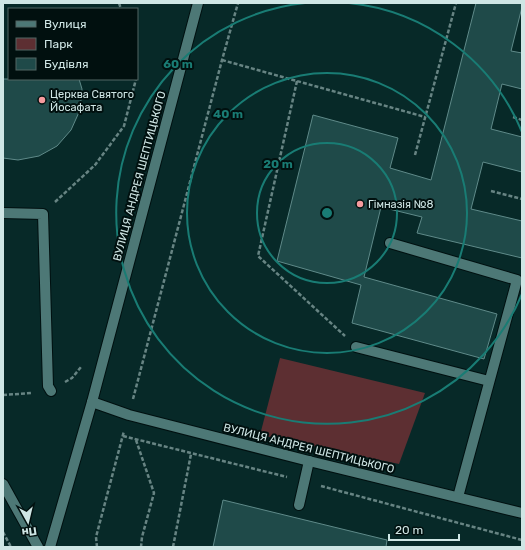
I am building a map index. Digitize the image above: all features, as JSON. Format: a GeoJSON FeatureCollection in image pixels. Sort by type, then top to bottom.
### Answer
{"type":"FeatureCollection","features":[{"type":"Feature","properties":{"kind":"street","name":"ВУЛИЦЯ АНДРЕЯ ШЕПТИЦЬКОГО"},"geometry":{"type":"LineString","coordinates":[[50,547],[92,402],[198,3]]}},
{"type":"Feature","properties":{"kind":"street"},"geometry":{"type":"LineString","coordinates":[[3,213],[43,214],[48,386],[50,391]]}},
{"type":"Feature","properties":{"kind":"street"},"geometry":{"type":"LineString","coordinates":[[390,243],[517,280],[458,497]]}},
{"type":"Feature","properties":{"kind":"street"},"geometry":{"type":"LineString","coordinates":[[356,347],[489,381]]}},
{"type":"Feature","properties":{"kind":"street","name":"ВУЛИЦЯ АНДРЕЯ ШЕПТИЦЬКОГО"},"geometry":{"type":"LineString","coordinates":[[92,402],[129,415],[522,513]]}},
{"type":"Feature","properties":{"kind":"street"},"geometry":{"type":"LineString","coordinates":[[299,505],[309,461]]}},
{"type":"Feature","properties":{"kind":"street"},"geometry":{"type":"LineString","coordinates":[[3,484],[38,547]]}},
{"type":"Feature","properties":{"kind":"path"},"geometry":{"type":"LineString","coordinates":[[97,547],[96,537],[238,3]]}},
{"type":"Feature","properties":{"kind":"path"},"geometry":{"type":"LineString","coordinates":[[415,155],[456,3]]}},
{"type":"Feature","properties":{"kind":"path"},"geometry":{"type":"LineString","coordinates":[[222,60],[425,117]]}},
{"type":"Feature","properties":{"kind":"path"},"geometry":{"type":"LineString","coordinates":[[43,214],[94,165],[124,126],[136,80]]}},
{"type":"Feature","properties":{"kind":"path"},"geometry":{"type":"LineString","coordinates":[[297,81],[258,256],[356,347]]}},
{"type":"Feature","properties":{"kind":"path"},"geometry":{"type":"LineString","coordinates":[[513,117],[522,120]]}},
{"type":"Feature","properties":{"kind":"path"},"geometry":{"type":"LineString","coordinates":[[491,191],[522,199]]}},
{"type":"Feature","properties":{"kind":"path"},"geometry":{"type":"LineString","coordinates":[[3,395],[50,391]]}},
{"type":"Feature","properties":{"kind":"path"},"geometry":{"type":"LineString","coordinates":[[123,436],[522,540]]}},
{"type":"Feature","properties":{"kind":"path"},"geometry":{"type":"LineString","coordinates":[[136,440],[154,493],[142,537],[141,547]]}},
{"type":"Feature","properties":{"kind":"path"},"geometry":{"type":"LineString","coordinates":[[173,547],[191,454]]}},
{"type":"Feature","properties":{"kind":"path"},"geometry":{"type":"LineString","coordinates":[[3,532],[11,547]]}},
{"type":"Feature","properties":{"kind":"green space"},"geometry":{"type":"Polygon","coordinates":[[[280,358],[425,393],[399,464],[260,435],[280,358]]]}},
{"type":"Feature","properties":{"kind":"building"},"geometry":{"type":"Polygon","coordinates":[[[476,3],[522,3],[511,51],[522,53],[522,89],[502,84],[491,129],[522,137],[522,172],[483,162],[471,209],[522,221],[522,258],[417,233],[422,217],[381,207],[364,277],[497,314],[484,359],[352,323],[361,285],[277,261],[313,115],[398,138],[390,168],[431,180],[476,3]]]}},
{"type":"Feature","properties":{"kind":"building","name":"Церква Святого Йосафата"},"geometry":{"type":"Polygon","coordinates":[[[3,79],[79,80],[82,89],[80,110],[71,130],[57,146],[39,156],[18,160],[3,158],[3,79]]]}},
{"type":"Feature","properties":{"kind":"building"},"geometry":{"type":"Polygon","coordinates":[[[223,500],[387,540],[386,547],[213,547],[223,500]]]}},
{"type":"Feature","properties":{"kind":"place","name":"Церква Святого Йосафата"},"geometry":{"type":"Point","coordinates":[42,100]}},
{"type":"Feature","properties":{"kind":"place","name":"Гімназія №8"},"geometry":{"type":"Point","coordinates":[360,204]}}]}
